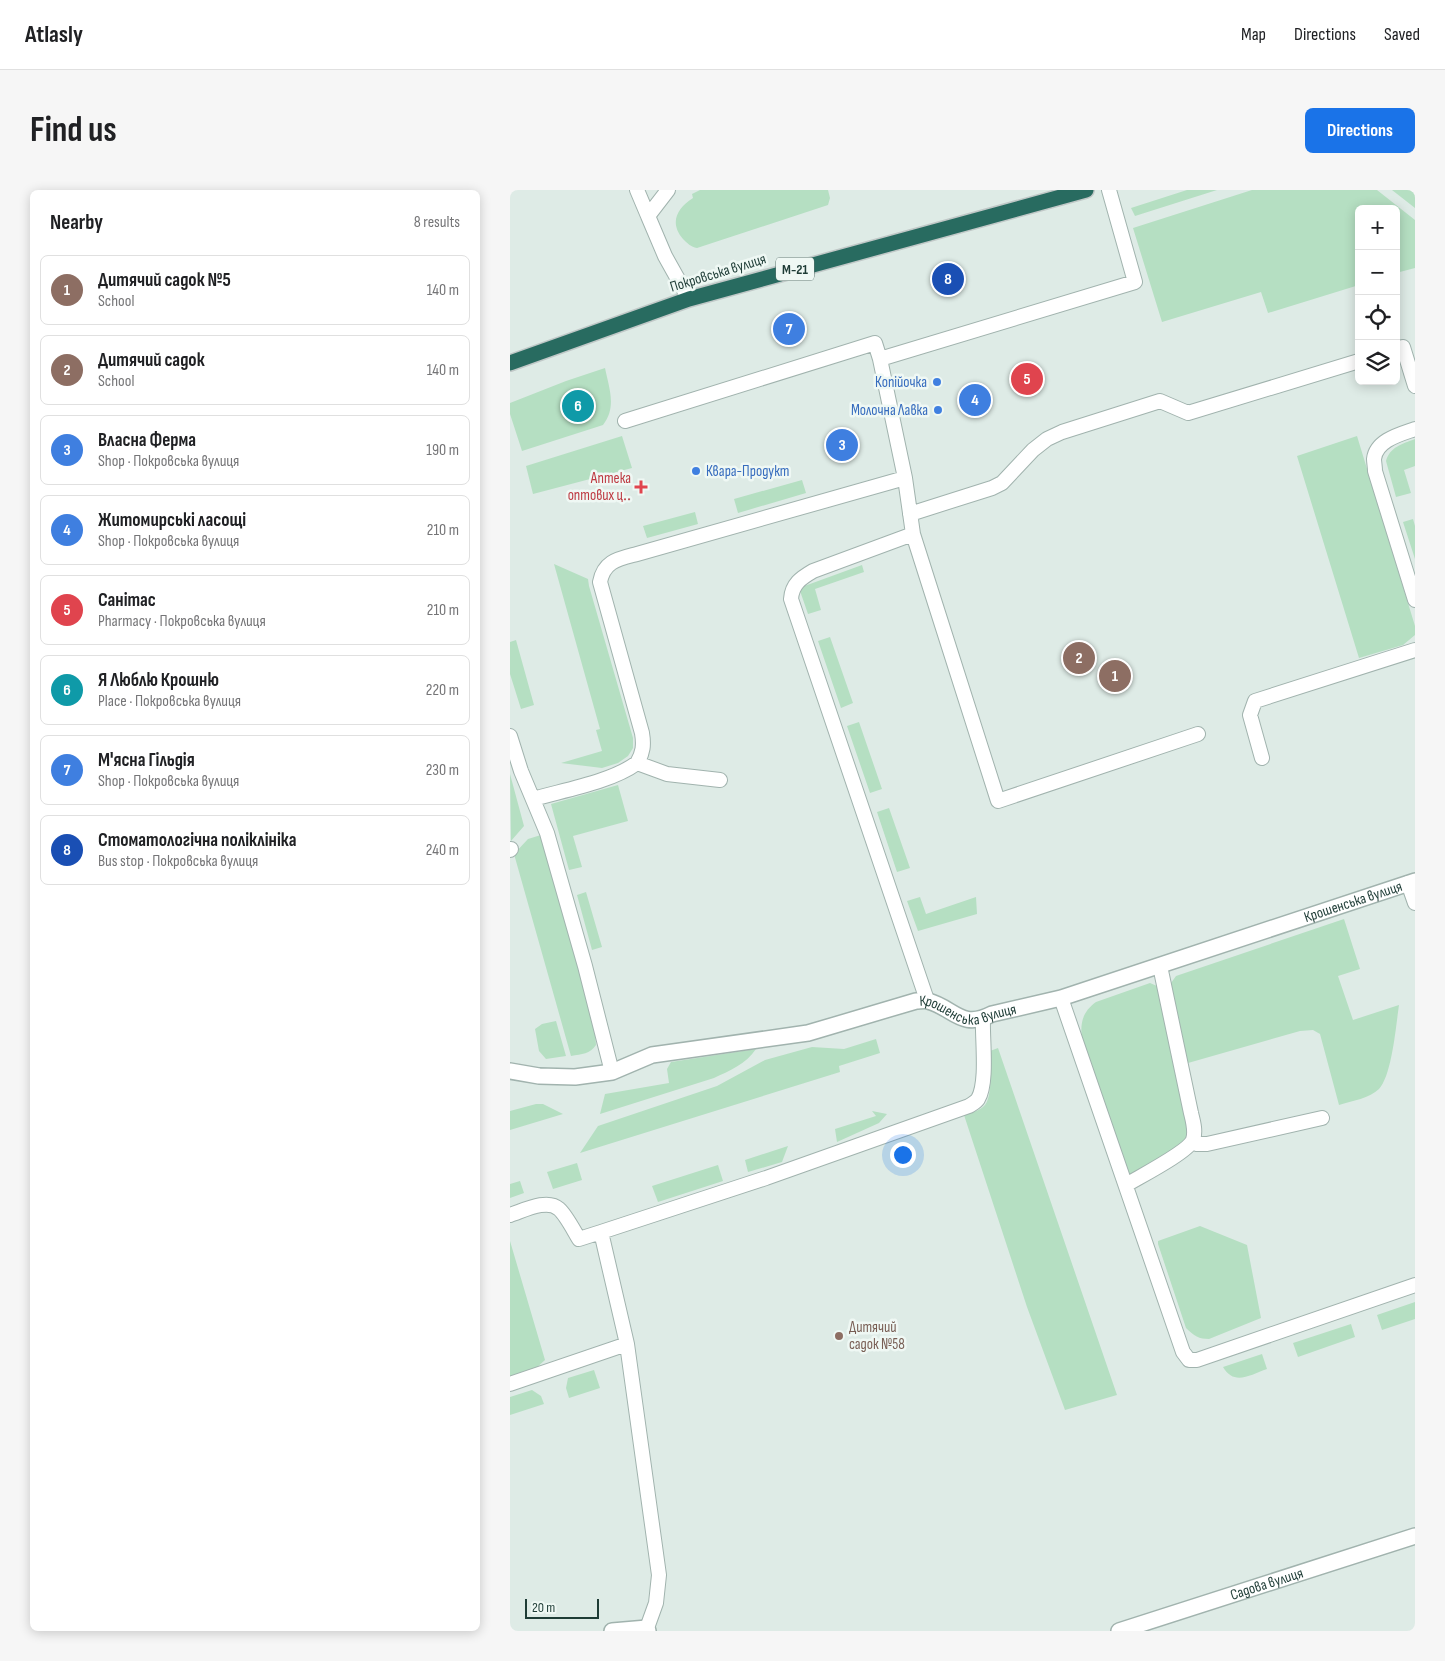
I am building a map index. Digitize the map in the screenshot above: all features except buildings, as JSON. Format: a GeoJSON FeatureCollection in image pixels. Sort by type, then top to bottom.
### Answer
{"type":"FeatureCollection","features":[{"type":"Feature","properties":{"kind":"highway","name":"Покровська вулиця"},"geometry":{"type":"LineString","coordinates":[[510,363],[689,299],[1086,190]]}},
{"type":"Feature","properties":{"kind":"street","name":"Крошенська вулиця"},"geometry":{"type":"LineString","coordinates":[[510,1071],[539,1076],[575,1077],[612,1072],[652,1055],[808,1033],[927,1000],[967,1019],[983,1018],[992,1014],[1061,998],[1412,882]]}},
{"type":"Feature","properties":{"kind":"street","name":"Садова вулиця"},"geometry":{"type":"LineString","coordinates":[[1119,1631],[1415,1536]]}},
{"type":"Feature","properties":{"kind":"street"},"geometry":{"type":"LineString","coordinates":[[612,1631],[647,1630]]}},
{"type":"Feature","properties":{"kind":"lane"},"geometry":{"type":"LineString","coordinates":[[637,190],[665,256],[689,299]]}},
{"type":"Feature","properties":{"kind":"lane"},"geometry":{"type":"LineString","coordinates":[[648,216],[668,190]]}},
{"type":"Feature","properties":{"kind":"lane"},"geometry":{"type":"LineString","coordinates":[[880,359],[1136,282],[1109,190]]}},
{"type":"Feature","properties":{"kind":"lane"},"geometry":{"type":"LineString","coordinates":[[625,421],[875,343],[905,478],[913,534],[998,801],[1198,734]]}},
{"type":"Feature","properties":{"kind":"lane"},"geometry":{"type":"LineString","coordinates":[[1400,348],[1403,347],[1415,386]]}},
{"type":"Feature","properties":{"kind":"lane"},"geometry":{"type":"LineString","coordinates":[[910,514],[992,488],[1002,483],[1033,450],[1047,439],[1062,432],[1160,401],[1188,413],[1355,362]]}},
{"type":"Feature","properties":{"kind":"lane"},"geometry":{"type":"LineString","coordinates":[[1415,429],[1382,444],[1374,458],[1375,471],[1415,600]]}},
{"type":"Feature","properties":{"kind":"lane"},"geometry":{"type":"LineString","coordinates":[[533,798],[628,770],[637,763],[642,755],[644,745],[642,733],[600,582],[602,573],[611,562],[905,478]]}},
{"type":"Feature","properties":{"kind":"lane"},"geometry":{"type":"LineString","coordinates":[[913,534],[813,571],[794,584],[791,599],[927,1000]]}},
{"type":"Feature","properties":{"kind":"lane"},"geometry":{"type":"LineString","coordinates":[[1262,758],[1250,715],[1255,701],[1415,650]]}},
{"type":"Feature","properties":{"kind":"lane"},"geometry":{"type":"LineString","coordinates":[[510,736],[520,771],[547,833],[585,966],[612,1072]]}},
{"type":"Feature","properties":{"kind":"lane"},"geometry":{"type":"LineString","coordinates":[[637,763],[667,774],[720,780]]}},
{"type":"Feature","properties":{"kind":"lane"},"geometry":{"type":"LineString","coordinates":[[1412,882],[1415,903]]}},
{"type":"Feature","properties":{"kind":"lane"},"geometry":{"type":"LineString","coordinates":[[1126,1185],[1185,1149],[1192,1142],[1194,1128],[1160,966]]}},
{"type":"Feature","properties":{"kind":"lane"},"geometry":{"type":"LineString","coordinates":[[1061,998],[1183,1352],[1189,1360],[1197,1360],[1415,1285]]}},
{"type":"Feature","properties":{"kind":"lane"},"geometry":{"type":"LineString","coordinates":[[510,1215],[543,1205],[551,1205],[559,1208],[579,1239],[766,1178],[969,1106],[979,1098],[982,1084],[984,1055],[983,1018]]}},
{"type":"Feature","properties":{"kind":"lane"},"geometry":{"type":"LineString","coordinates":[[1192,1142],[1207,1144],[1322,1118]]}},
{"type":"Feature","properties":{"kind":"lane"},"geometry":{"type":"LineString","coordinates":[[602,1232],[628,1344],[659,1575],[656,1603],[647,1630]]}},
{"type":"Feature","properties":{"kind":"lane"},"geometry":{"type":"LineString","coordinates":[[510,1384],[628,1344]]}},
{"type":"Feature","properties":{"kind":"green space"},"geometry":{"type":"Polygon","coordinates":[[[700,190],[828,190],[830,198],[828,205],[697,248],[691,246],[683,239],[676,227],[676,222],[679,211],[693,198],[692,194],[700,190]]]}},
{"type":"Feature","properties":{"kind":"green space"},"geometry":{"type":"Polygon","coordinates":[[[1187,190],[1217,190],[1135,216],[1131,208],[1187,190]]]}},
{"type":"Feature","properties":{"kind":"green space"},"geometry":{"type":"Polygon","coordinates":[[[1252,190],[1377,190],[1396,205],[1355,205],[1355,286],[1268,313],[1261,292],[1162,322],[1133,228],[1252,190]]]}},
{"type":"Feature","properties":{"kind":"green space"},"geometry":{"type":"Polygon","coordinates":[[[1392,190],[1415,190],[1415,208],[1392,190]]]}},
{"type":"Feature","properties":{"kind":"green space"},"geometry":{"type":"Polygon","coordinates":[[[1400,208],[1415,220],[1415,268],[1400,272],[1400,208]]]}},
{"type":"Feature","properties":{"kind":"green space"},"geometry":{"type":"Polygon","coordinates":[[[605,368],[611,404],[610,411],[603,425],[522,451],[510,414],[510,403],[605,368]]]}},
{"type":"Feature","properties":{"kind":"green space"},"geometry":{"type":"Polygon","coordinates":[[[622,436],[632,468],[533,494],[526,466],[622,436]]]}},
{"type":"Feature","properties":{"kind":"green space"},"geometry":{"type":"Polygon","coordinates":[[[1357,436],[1415,626],[1415,635],[1403,645],[1359,658],[1297,456],[1357,436]]]}},
{"type":"Feature","properties":{"kind":"green space"},"geometry":{"type":"Polygon","coordinates":[[[1415,439],[1415,466],[1404,470],[1411,493],[1396,497],[1386,461],[1390,452],[1401,444],[1415,439]]]}},
{"type":"Feature","properties":{"kind":"green space"},"geometry":{"type":"Polygon","coordinates":[[[802,480],[806,493],[738,513],[734,499],[802,480]]]}},
{"type":"Feature","properties":{"kind":"green space"},"geometry":{"type":"Polygon","coordinates":[[[695,512],[698,524],[647,538],[643,526],[695,512]]]}},
{"type":"Feature","properties":{"kind":"green space"},"geometry":{"type":"Polygon","coordinates":[[[1413,519],[1415,526],[1415,559],[1403,522],[1413,519]]]}},
{"type":"Feature","properties":{"kind":"green space"},"geometry":{"type":"Polygon","coordinates":[[[554,564],[588,579],[633,738],[633,748],[628,756],[618,763],[602,768],[561,763],[602,751],[596,730],[600,729],[554,564]]]}},
{"type":"Feature","properties":{"kind":"green space"},"geometry":{"type":"Polygon","coordinates":[[[862,565],[864,572],[815,589],[821,610],[808,614],[799,588],[862,565]]]}},
{"type":"Feature","properties":{"kind":"green space"},"geometry":{"type":"Polygon","coordinates":[[[830,637],[853,703],[841,708],[818,641],[830,637]]]}},
{"type":"Feature","properties":{"kind":"green space"},"geometry":{"type":"Polygon","coordinates":[[[516,640],[534,705],[521,709],[510,674],[510,642],[516,640]]]}},
{"type":"Feature","properties":{"kind":"green space"},"geometry":{"type":"Polygon","coordinates":[[[859,722],[882,789],[870,793],[847,726],[859,722]]]}},
{"type":"Feature","properties":{"kind":"green space"},"geometry":{"type":"Polygon","coordinates":[[[510,774],[524,826],[511,841],[510,774]]]}},
{"type":"Feature","properties":{"kind":"green space"},"geometry":{"type":"Polygon","coordinates":[[[618,785],[628,821],[573,836],[582,867],[569,870],[551,804],[618,785]]]}},
{"type":"Feature","properties":{"kind":"green space"},"geometry":{"type":"Polygon","coordinates":[[[889,808],[910,868],[897,872],[877,812],[889,808]]]}},
{"type":"Feature","properties":{"kind":"green space"},"geometry":{"type":"Polygon","coordinates":[[[541,835],[594,1019],[596,1045],[588,1052],[571,1056],[514,854],[528,839],[541,835]]]}},
{"type":"Feature","properties":{"kind":"green space"},"geometry":{"type":"Polygon","coordinates":[[[586,892],[602,947],[592,950],[577,895],[586,892]]]}},
{"type":"Feature","properties":{"kind":"green space"},"geometry":{"type":"Polygon","coordinates":[[[920,897],[926,914],[976,897],[977,914],[918,931],[907,901],[920,897]]]}},
{"type":"Feature","properties":{"kind":"green space"},"geometry":{"type":"Polygon","coordinates":[[[1344,919],[1360,969],[1338,976],[1353,1020],[1399,1005],[1390,1062],[1379,1089],[1366,1097],[1339,1105],[1320,1034],[1313,1030],[1300,1031],[1188,1063],[1171,983],[1176,976],[1344,919]]]}},
{"type":"Feature","properties":{"kind":"green space"},"geometry":{"type":"Polygon","coordinates":[[[1150,983],[1157,986],[1186,1116],[1187,1134],[1183,1144],[1130,1177],[1082,1039],[1081,1028],[1085,1014],[1096,1002],[1150,983]]]}},
{"type":"Feature","properties":{"kind":"green space"},"geometry":{"type":"Polygon","coordinates":[[[556,1021],[566,1056],[546,1059],[539,1051],[535,1029],[542,1024],[556,1021]]]}},
{"type":"Feature","properties":{"kind":"green space"},"geometry":{"type":"Polygon","coordinates":[[[876,1039],[880,1053],[839,1066],[840,1072],[580,1153],[598,1126],[717,1086],[765,1060],[812,1047],[844,1049],[876,1039]]]}},
{"type":"Feature","properties":{"kind":"green space"},"geometry":{"type":"Polygon","coordinates":[[[998,1048],[1117,1395],[1065,1410],[1027,1307],[964,1115],[980,1109],[988,1100],[990,1051],[998,1048]]]}},
{"type":"Feature","properties":{"kind":"green space"},"geometry":{"type":"Polygon","coordinates":[[[756,1049],[742,1063],[714,1078],[600,1114],[605,1094],[669,1083],[667,1069],[671,1062],[756,1049]]]}},
{"type":"Feature","properties":{"kind":"green space"},"geometry":{"type":"Polygon","coordinates":[[[543,1104],[563,1114],[510,1130],[510,1111],[543,1104]]]}},
{"type":"Feature","properties":{"kind":"green space"},"geometry":{"type":"Polygon","coordinates":[[[872,1111],[887,1114],[879,1123],[837,1142],[835,1129],[876,1116],[872,1111]]]}},
{"type":"Feature","properties":{"kind":"green space"},"geometry":{"type":"Polygon","coordinates":[[[788,1146],[782,1162],[748,1172],[745,1160],[788,1146]]]}},
{"type":"Feature","properties":{"kind":"green space"},"geometry":{"type":"Polygon","coordinates":[[[577,1163],[582,1180],[553,1189],[547,1172],[577,1163]]]}},
{"type":"Feature","properties":{"kind":"green space"},"geometry":{"type":"Polygon","coordinates":[[[718,1165],[723,1181],[658,1202],[652,1186],[718,1165]]]}},
{"type":"Feature","properties":{"kind":"green space"},"geometry":{"type":"Polygon","coordinates":[[[520,1181],[524,1193],[510,1198],[510,1184],[520,1181]]]}},
{"type":"Feature","properties":{"kind":"green space"},"geometry":{"type":"Polygon","coordinates":[[[1200,1226],[1247,1245],[1261,1318],[1209,1339],[1197,1336],[1186,1328],[1158,1244],[1158,1241],[1200,1226]]]}},
{"type":"Feature","properties":{"kind":"green space"},"geometry":{"type":"Polygon","coordinates":[[[510,1241],[545,1360],[535,1369],[510,1377],[510,1241]]]}},
{"type":"Feature","properties":{"kind":"green space"},"geometry":{"type":"Polygon","coordinates":[[[1415,1302],[1415,1319],[1382,1330],[1377,1315],[1415,1302]]]}},
{"type":"Feature","properties":{"kind":"green space"},"geometry":{"type":"Polygon","coordinates":[[[1351,1324],[1355,1337],[1298,1357],[1293,1343],[1351,1324]]]}},
{"type":"Feature","properties":{"kind":"green space"},"geometry":{"type":"Polygon","coordinates":[[[1262,1354],[1267,1369],[1249,1376],[1237,1378],[1227,1373],[1223,1367],[1262,1354]]]}},
{"type":"Feature","properties":{"kind":"green space"},"geometry":{"type":"Polygon","coordinates":[[[594,1370],[600,1388],[569,1398],[566,1388],[568,1378],[594,1370]]]}},
{"type":"Feature","properties":{"kind":"green space"},"geometry":{"type":"Polygon","coordinates":[[[532,1390],[541,1396],[544,1404],[510,1415],[510,1397],[532,1390]]]}},
{"type":"Feature","properties":{"kind":"place","name":"Стоматологічна поліклініка"},"geometry":{"type":"Point","coordinates":[948,279]}},
{"type":"Feature","properties":{"kind":"place","name":"M'ясна Гільдія"},"geometry":{"type":"Point","coordinates":[789,329]}},
{"type":"Feature","properties":{"kind":"place","name":"Санітас"},"geometry":{"type":"Point","coordinates":[1027,379]}},
{"type":"Feature","properties":{"kind":"place","name":"Копійочка"},"geometry":{"type":"Point","coordinates":[937,382]}},
{"type":"Feature","properties":{"kind":"place","name":"Житомирські ласощі"},"geometry":{"type":"Point","coordinates":[975,400]}},
{"type":"Feature","properties":{"kind":"place","name":"Я Люблю Крошню"},"geometry":{"type":"Point","coordinates":[578,406]}},
{"type":"Feature","properties":{"kind":"place","name":"Молочна Лавка"},"geometry":{"type":"Point","coordinates":[938,410]}},
{"type":"Feature","properties":{"kind":"place","name":"Власна Ферма"},"geometry":{"type":"Point","coordinates":[842,445]}},
{"type":"Feature","properties":{"kind":"place","name":"Квара-Продукт"},"geometry":{"type":"Point","coordinates":[696,471]}},
{"type":"Feature","properties":{"kind":"place","name":"Аптека оптових ц‥"},"geometry":{"type":"Point","coordinates":[641,487]}},
{"type":"Feature","properties":{"kind":"place","name":"Дитячий садок"},"geometry":{"type":"Point","coordinates":[1079,658]}},
{"type":"Feature","properties":{"kind":"place","name":"Дитячий садок №5"},"geometry":{"type":"Point","coordinates":[1115,676]}},
{"type":"Feature","properties":{"kind":"place","name":"Дитячий садок №58"},"geometry":{"type":"Point","coordinates":[839,1336]}}]}
